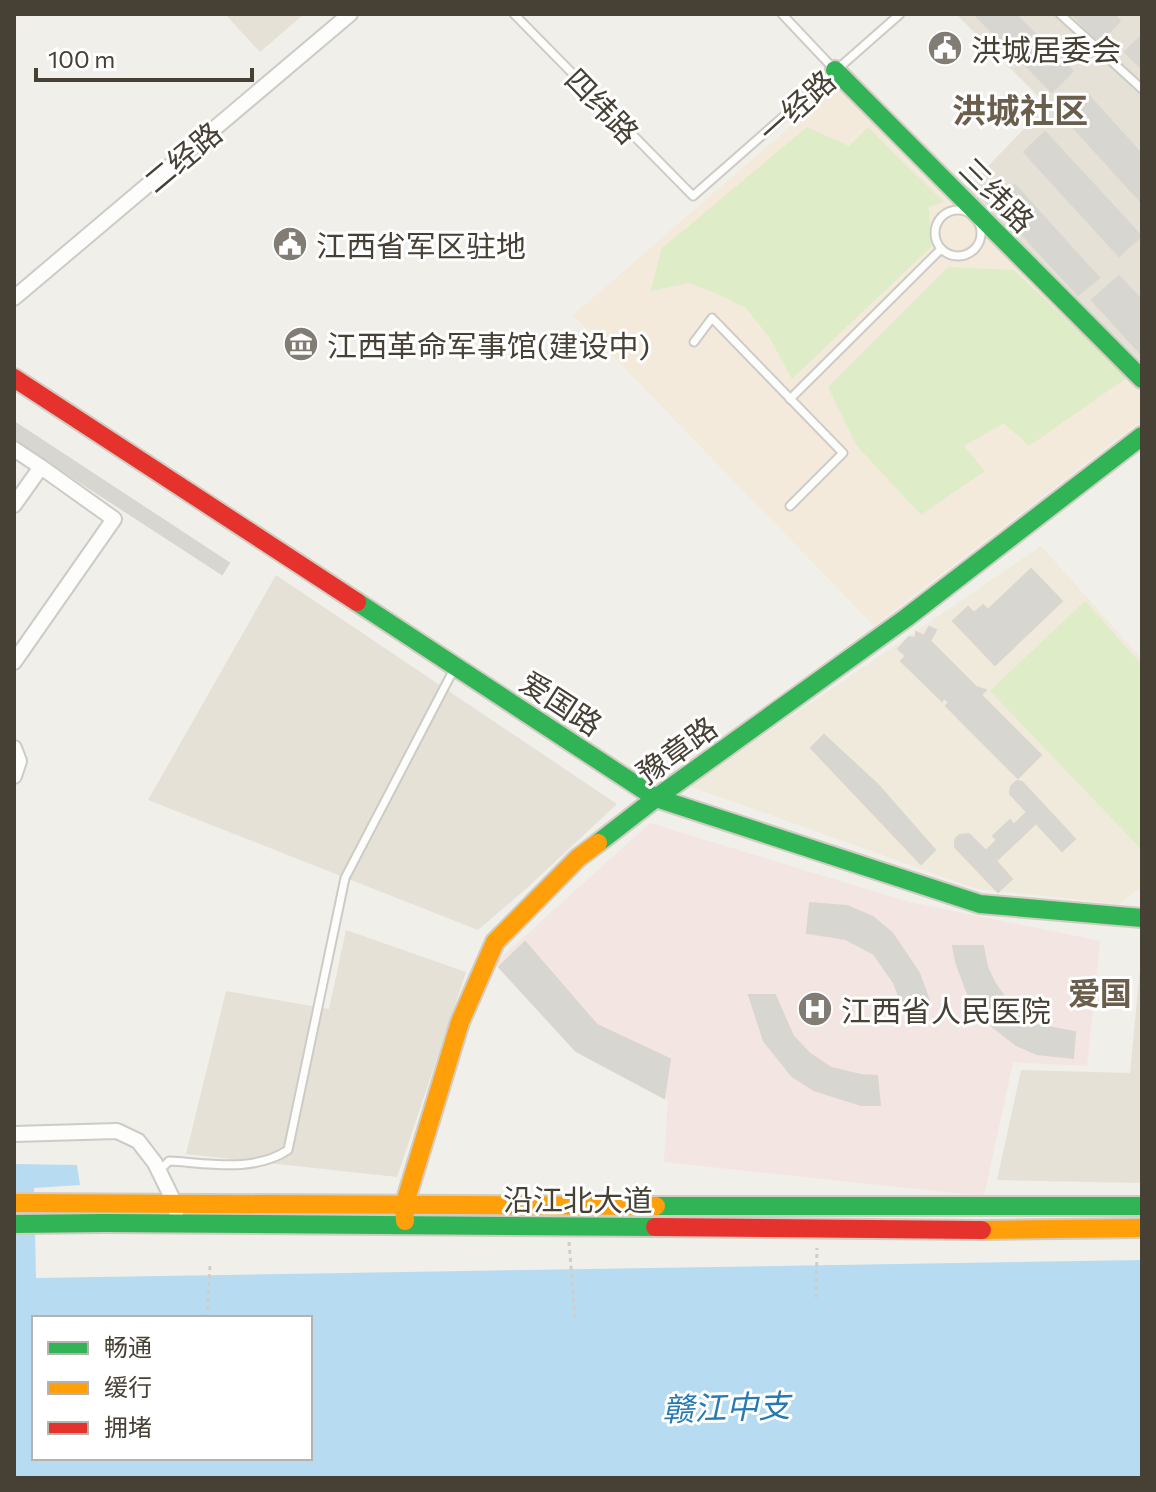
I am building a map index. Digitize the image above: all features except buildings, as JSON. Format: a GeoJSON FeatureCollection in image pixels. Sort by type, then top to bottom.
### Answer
{"type":"FeatureCollection","features":[{"type":"Feature","properties":{"kind":"street","name":"二经路"},"geometry":{"type":"LineString","coordinates":[[14,298],[350,14]]}},
{"type":"Feature","properties":{"kind":"street","name":"三纬路"},"geometry":{"type":"LineString","coordinates":[[835,70],[1142,379]]}},
{"type":"Feature","properties":{"kind":"street","name":"爱国路"},"geometry":{"type":"LineString","coordinates":[[14,378],[656,798],[980,904],[1142,918]]}},
{"type":"Feature","properties":{"kind":"street","name":"豫章路"},"geometry":{"type":"LineString","coordinates":[[405,1216],[460,1022],[495,942],[578,858],[906,618],[1142,436]]}},
{"type":"Feature","properties":{"kind":"street"},"geometry":{"type":"LineString","coordinates":[[14,449],[114,519],[14,662]]}},
{"type":"Feature","properties":{"kind":"street"},"geometry":{"type":"LineString","coordinates":[[14,505],[41,467]]}},
{"type":"Feature","properties":{"kind":"street"},"geometry":{"type":"LineString","coordinates":[[14,748],[19,761],[14,776]]}},
{"type":"Feature","properties":{"kind":"street"},"geometry":{"type":"LineString","coordinates":[[14,1134],[117,1131],[138,1141],[159,1171],[175,1204],[177,1224]]}},
{"type":"Feature","properties":{"kind":"street","name":"沿江北大道"},"geometry":{"type":"LineString","coordinates":[[14,1203],[175,1204],[568,1226],[1142,1228]]}},
{"type":"Feature","properties":{"kind":"street","name":"沿江北大道"},"geometry":{"type":"LineString","coordinates":[[14,1224],[177,1224],[405,1216],[1142,1206]]}},
{"type":"Feature","properties":{"kind":"lane","name":"四纬路"},"geometry":{"type":"LineString","coordinates":[[514,14],[693,196]]}},
{"type":"Feature","properties":{"kind":"lane","name":"三纬路"},"geometry":{"type":"LineString","coordinates":[[782,14],[835,70]]}},
{"type":"Feature","properties":{"kind":"lane","name":"一经路"},"geometry":{"type":"LineString","coordinates":[[693,196],[900,14]]}},
{"type":"Feature","properties":{"kind":"lane"},"geometry":{"type":"LineString","coordinates":[[1060,14],[1142,89]]}},
{"type":"Feature","properties":{"kind":"lane"},"geometry":{"type":"LineString","coordinates":[[960,210],[976,215],[981,237],[974,249],[968,254],[954,256],[941,249],[935,235],[936,227],[945,214],[960,210]]}},
{"type":"Feature","properties":{"kind":"lane"},"geometry":{"type":"LineString","coordinates":[[790,399],[941,249]]}},
{"type":"Feature","properties":{"kind":"lane"},"geometry":{"type":"LineString","coordinates":[[694,342],[712,318],[843,453],[790,506]]}},
{"type":"Feature","properties":{"kind":"lane"},"geometry":{"type":"LineString","coordinates":[[159,1171],[169,1161],[245,1165],[277,1157],[288,1150],[345,878],[456,666]]}},
{"type":"Feature","properties":{"kind":"path"},"geometry":{"type":"LineString","coordinates":[[568,1226],[575,1317]]}},
{"type":"Feature","properties":{"kind":"path"},"geometry":{"type":"LineString","coordinates":[[816,1298],[818,1228]]}},
{"type":"Feature","properties":{"kind":"path"},"geometry":{"type":"LineString","coordinates":[[207,1316],[210,1266]]}},
{"type":"Feature","properties":{"kind":"shaded area"},"geometry":{"type":"Polygon","coordinates":[[[225,14],[304,14],[260,52],[225,14]]]}},
{"type":"Feature","properties":{"kind":"shaded area"},"geometry":{"type":"Polygon","coordinates":[[[956,14],[1142,14],[1142,369],[967,188],[1047,105],[956,14]]]}},
{"type":"Feature","properties":{"kind":"shaded area"},"geometry":{"type":"Polygon","coordinates":[[[838,85],[1142,386],[1142,420],[874,626],[573,315],[838,85]]]}},
{"type":"Feature","properties":{"kind":"shaded area"},"geometry":{"type":"Polygon","coordinates":[[[1041,546],[1142,656],[1142,886],[1119,904],[977,889],[689,786],[1041,546]]]}},
{"type":"Feature","properties":{"kind":"shaded area"},"geometry":{"type":"Polygon","coordinates":[[[276,575],[617,804],[478,930],[148,800],[276,575]]]}},
{"type":"Feature","properties":{"kind":"shaded area","name":"江西省人民医院"},"geometry":{"type":"Polygon","coordinates":[[[650,823],[909,902],[1100,941],[1087,1066],[1013,1062],[984,1196],[664,1162],[668,1100],[576,1051],[495,963],[650,823]]]}},
{"type":"Feature","properties":{"kind":"shaded area"},"geometry":{"type":"Polygon","coordinates":[[[346,930],[466,972],[397,1177],[186,1154],[226,991],[329,1009],[346,930]]]}},
{"type":"Feature","properties":{"kind":"shaded area"},"geometry":{"type":"Polygon","coordinates":[[[1142,948],[1142,1183],[997,1180],[1021,1070],[1130,1073],[1142,948]]]}},
{"type":"Feature","properties":{"kind":"green space"},"geometry":{"type":"Polygon","coordinates":[[[807,127],[849,146],[868,127],[944,202],[929,207],[931,247],[792,379],[769,337],[746,308],[689,283],[651,291],[661,249],[807,127]]]}},
{"type":"Feature","properties":{"kind":"green space"},"geometry":{"type":"Polygon","coordinates":[[[948,267],[1014,270],[1128,377],[1029,446],[1004,423],[964,446],[985,471],[921,515],[856,445],[828,387],[948,267]]]}},
{"type":"Feature","properties":{"kind":"green space"},"geometry":{"type":"Polygon","coordinates":[[[1085,601],[1142,665],[1142,850],[990,691],[1085,601]]]}},
{"type":"Feature","properties":{"kind":"water","name":"赣江中支"},"geometry":{"type":"Polygon","coordinates":[[[14,1164],[77,1165],[80,1185],[34,1188],[36,1278],[1142,1260],[1142,1478],[14,1478],[14,1164]]]}},
{"type":"Feature","properties":{"kind":"traffic: fast"},"geometry":{"type":"LineString","coordinates":[[835,70],[1142,379]]}},
{"type":"Feature","properties":{"kind":"traffic: fast"},"geometry":{"type":"LineString","coordinates":[[598,843],[906,618],[1142,436]]}},
{"type":"Feature","properties":{"kind":"traffic: fast"},"geometry":{"type":"LineString","coordinates":[[357,602],[656,798],[980,904],[1142,918]]}},
{"type":"Feature","properties":{"kind":"traffic: fast"},"geometry":{"type":"LineString","coordinates":[[656,1206],[1142,1206]]}},
{"type":"Feature","properties":{"kind":"traffic: fast"},"geometry":{"type":"LineString","coordinates":[[14,1224],[655,1227]]}},
{"type":"Feature","properties":{"kind":"traffic: slow"},"geometry":{"type":"LineString","coordinates":[[405,1221],[404,1206],[460,1022],[495,942],[578,858],[598,843]]}},
{"type":"Feature","properties":{"kind":"traffic: slow"},"geometry":{"type":"LineString","coordinates":[[14,1203],[656,1206]]}},
{"type":"Feature","properties":{"kind":"traffic: slow"},"geometry":{"type":"LineString","coordinates":[[982,1230],[1142,1228]]}},
{"type":"Feature","properties":{"kind":"traffic: jam"},"geometry":{"type":"LineString","coordinates":[[14,378],[357,602]]}},
{"type":"Feature","properties":{"kind":"traffic: jam"},"geometry":{"type":"LineString","coordinates":[[655,1227],[982,1230]]}},
{"type":"Feature","properties":{"kind":"place","name":"洪城居委会"},"geometry":{"type":"Point","coordinates":[945,48]}},
{"type":"Feature","properties":{"kind":"place","name":"江西省军区驻地"},"geometry":{"type":"Point","coordinates":[290,244]}},
{"type":"Feature","properties":{"kind":"place","name":"江西革命军事馆(建设中)"},"geometry":{"type":"Point","coordinates":[301,344]}},
{"type":"Feature","properties":{"kind":"place","name":"江西省人民医院"},"geometry":{"type":"Point","coordinates":[815,1009]}},
{"type":"Feature","properties":{"kind":"district","name":"洪城社区"},"geometry":{"type":"Point","coordinates":[1020,109]}},
{"type":"Feature","properties":{"kind":"district","name":"爱国"},"geometry":{"type":"Point","coordinates":[1100,992]}}]}
